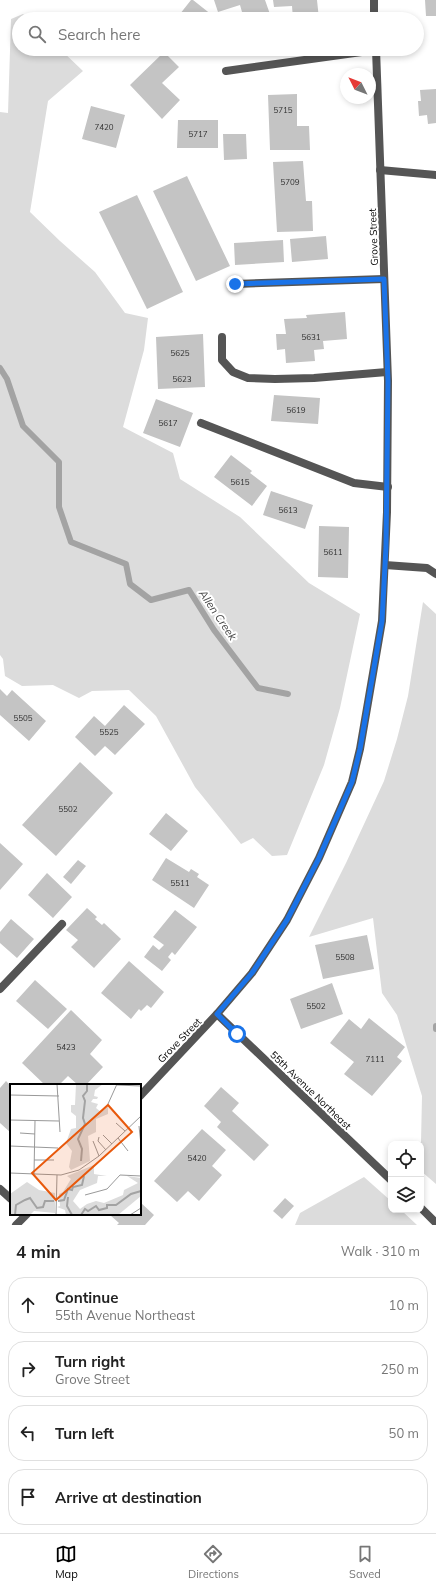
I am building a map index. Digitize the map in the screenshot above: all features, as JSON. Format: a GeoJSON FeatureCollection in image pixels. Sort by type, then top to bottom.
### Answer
{"type":"FeatureCollection","features":[{"type":"Feature","properties":{"kind":"street"},"geometry":{"type":"LineString","coordinates":[[374,0],[374,12]]}},
{"type":"Feature","properties":{"kind":"street"},"geometry":{"type":"LineString","coordinates":[[226,71],[333,56]]}},
{"type":"Feature","properties":{"kind":"street","name":"Grove Street"},"geometry":{"type":"LineString","coordinates":[[141,1095],[217,1014],[252,973],[287,920],[319,858],[352,782],[360,749],[382,621],[388,488],[387,372],[376,56]]}},
{"type":"Feature","properties":{"kind":"street"},"geometry":{"type":"LineString","coordinates":[[380,170],[436,175]]}},
{"type":"Feature","properties":{"kind":"street"},"geometry":{"type":"LineString","coordinates":[[235,284],[384,279]]}},
{"type":"Feature","properties":{"kind":"street"},"geometry":{"type":"LineString","coordinates":[[222,337],[222,360],[233,372],[248,378],[314,378],[387,372]]}},
{"type":"Feature","properties":{"kind":"street"},"geometry":{"type":"LineString","coordinates":[[201,422],[354,483],[388,488]]}},
{"type":"Feature","properties":{"kind":"street"},"geometry":{"type":"LineString","coordinates":[[385,565],[426,568],[436,574]]}},
{"type":"Feature","properties":{"kind":"street"},"geometry":{"type":"LineString","coordinates":[[0,989],[62,924]]}},
{"type":"Feature","properties":{"kind":"street","name":"55th Avenue Northeast"},"geometry":{"type":"LineString","coordinates":[[217,1014],[388,1177]]}},
{"type":"Feature","properties":{"kind":"street"},"geometry":{"type":"LineString","coordinates":[[0,1188],[10,1198]]}},
{"type":"Feature","properties":{"kind":"street"},"geometry":{"type":"LineString","coordinates":[[424,1211],[436,1223]]}},
{"type":"Feature","properties":{"kind":"street"},"geometry":{"type":"LineString","coordinates":[[16,1225],[26,1215]]}},
{"type":"Feature","properties":{"kind":"shaded area"},"geometry":{"type":"Polygon","coordinates":[[[11,19],[12,56],[67,56],[83,71],[48,101],[30,212],[95,272],[125,313],[148,318],[144,350],[123,427],[173,453],[180,479],[240,517],[309,583],[360,614],[340,708],[324,765],[287,855],[272,856],[253,838],[241,844],[195,787],[156,716],[129,690],[92,691],[79,698],[53,685],[22,686],[5,676],[3,659],[0,655],[0,112],[8,113],[11,19]]]}},
{"type":"Feature","properties":{"kind":"shaded area"},"geometry":{"type":"Polygon","coordinates":[[[423,602],[436,614],[436,1184],[424,1174],[424,1141],[421,1141],[422,1096],[397,1015],[382,993],[373,918],[309,937],[346,863],[384,781],[408,696],[423,602]]]}},
{"type":"Feature","properties":{"kind":"shaded area"},"geometry":{"type":"Polygon","coordinates":[[[364,1177],[388,1198],[388,1213],[404,1213],[417,1225],[295,1225],[300,1213],[364,1177]]]}},
{"type":"Feature","properties":{"kind":"building"},"geometry":{"type":"Polygon","coordinates":[[[191,0],[193,0],[208,12],[182,12],[191,0]]]}},
{"type":"Feature","properties":{"kind":"building"},"geometry":{"type":"Polygon","coordinates":[[[214,0],[265,0],[269,12],[242,12],[240,5],[218,12],[214,0]]]}},
{"type":"Feature","properties":{"kind":"building"},"geometry":{"type":"Polygon","coordinates":[[[273,0],[317,0],[318,12],[292,12],[292,6],[274,7],[273,0]]]}},
{"type":"Feature","properties":{"kind":"building"},"geometry":{"type":"Polygon","coordinates":[[[425,0],[436,0],[436,16],[426,16],[425,0]]]}},
{"type":"Feature","properties":{"kind":"building"},"geometry":{"type":"Polygon","coordinates":[[[160,56],[168,56],[179,67],[162,83],[180,100],[162,119],[130,85],[160,56]]]}},
{"type":"Feature","properties":{"kind":"building"},"geometry":{"type":"Polygon","coordinates":[[[436,89],[436,123],[428,124],[427,115],[419,116],[418,101],[421,101],[420,90],[436,89]]]}},
{"type":"Feature","properties":{"kind":"building"},"geometry":{"type":"Polygon","coordinates":[[[297,94],[297,126],[309,126],[310,150],[270,150],[268,95],[297,94]]]}},
{"type":"Feature","properties":{"kind":"building"},"geometry":{"type":"Polygon","coordinates":[[[91,106],[125,115],[116,148],[82,139],[91,106]]]}},
{"type":"Feature","properties":{"kind":"building"},"geometry":{"type":"Polygon","coordinates":[[[178,120],[218,120],[218,148],[177,148],[178,120]]]}},
{"type":"Feature","properties":{"kind":"building"},"geometry":{"type":"Polygon","coordinates":[[[223,134],[246,134],[247,159],[224,160],[223,134]]]}},
{"type":"Feature","properties":{"kind":"building"},"geometry":{"type":"Polygon","coordinates":[[[303,161],[306,201],[312,201],[313,231],[277,232],[273,162],[303,161]]]}},
{"type":"Feature","properties":{"kind":"building"},"geometry":{"type":"Polygon","coordinates":[[[187,176],[230,266],[196,281],[153,191],[187,176]]]}},
{"type":"Feature","properties":{"kind":"building"},"geometry":{"type":"Polygon","coordinates":[[[137,195],[183,292],[147,309],[99,212],[137,195]]]}},
{"type":"Feature","properties":{"kind":"building"},"geometry":{"type":"Polygon","coordinates":[[[326,236],[328,259],[292,262],[290,239],[326,236]]]}},
{"type":"Feature","properties":{"kind":"building"},"geometry":{"type":"Polygon","coordinates":[[[283,240],[284,262],[235,265],[234,243],[283,240]]]}},
{"type":"Feature","properties":{"kind":"building"},"geometry":{"type":"Polygon","coordinates":[[[345,312],[347,339],[323,341],[324,349],[314,350],[315,361],[286,363],[285,349],[277,350],[276,334],[286,334],[284,319],[307,318],[306,315],[345,312]]]}},
{"type":"Feature","properties":{"kind":"building"},"geometry":{"type":"Polygon","coordinates":[[[203,334],[205,387],[158,389],[156,337],[203,334]]]}},
{"type":"Feature","properties":{"kind":"building"},"geometry":{"type":"Polygon","coordinates":[[[274,395],[320,398],[318,424],[271,421],[274,395]]]}},
{"type":"Feature","properties":{"kind":"building"},"geometry":{"type":"Polygon","coordinates":[[[156,399],[193,413],[180,447],[143,433],[156,399]]]}},
{"type":"Feature","properties":{"kind":"building"},"geometry":{"type":"Polygon","coordinates":[[[231,455],[252,471],[250,473],[267,486],[252,506],[214,477],[231,455]]]}},
{"type":"Feature","properties":{"kind":"building"},"geometry":{"type":"Polygon","coordinates":[[[271,491],[313,505],[305,529],[263,515],[271,491]]]}},
{"type":"Feature","properties":{"kind":"building"},"geometry":{"type":"Polygon","coordinates":[[[319,526],[349,527],[348,578],[318,577],[319,526]]]}},
{"type":"Feature","properties":{"kind":"building"},"geometry":{"type":"Polygon","coordinates":[[[0,689],[7,696],[12,690],[46,721],[29,741],[0,715],[0,689]]]}},
{"type":"Feature","properties":{"kind":"building"},"geometry":{"type":"Polygon","coordinates":[[[124,705],[145,724],[115,755],[105,746],[95,756],[75,737],[94,716],[105,726],[124,705]]]}},
{"type":"Feature","properties":{"kind":"building"},"geometry":{"type":"Polygon","coordinates":[[[80,762],[113,793],[56,856],[22,825],[80,762]]]}},
{"type":"Feature","properties":{"kind":"building"},"geometry":{"type":"Polygon","coordinates":[[[166,813],[188,831],[171,851],[149,834],[166,813]]]}},
{"type":"Feature","properties":{"kind":"building"},"geometry":{"type":"Polygon","coordinates":[[[0,843],[23,864],[0,890],[0,843]]]}},
{"type":"Feature","properties":{"kind":"building"},"geometry":{"type":"Polygon","coordinates":[[[166,858],[189,872],[191,869],[199,874],[197,877],[209,885],[194,908],[152,880],[166,858]]]}},
{"type":"Feature","properties":{"kind":"building"},"geometry":{"type":"Polygon","coordinates":[[[78,860],[86,866],[71,884],[63,877],[78,860]]]}},
{"type":"Feature","properties":{"kind":"building"},"geometry":{"type":"Polygon","coordinates":[[[47,873],[72,897],[53,918],[28,895],[47,873]]]}},
{"type":"Feature","properties":{"kind":"building"},"geometry":{"type":"Polygon","coordinates":[[[87,908],[97,917],[95,919],[102,925],[104,923],[121,939],[94,968],[71,947],[78,940],[66,930],[87,908]]]}},
{"type":"Feature","properties":{"kind":"building"},"geometry":{"type":"Polygon","coordinates":[[[175,910],[197,927],[175,955],[172,952],[168,957],[171,960],[162,971],[144,957],[153,945],[159,950],[164,945],[153,937],[175,910]]]}},
{"type":"Feature","properties":{"kind":"building"},"geometry":{"type":"Polygon","coordinates":[[[11,919],[34,939],[17,958],[0,943],[0,932],[11,919]]]}},
{"type":"Feature","properties":{"kind":"building"},"geometry":{"type":"Polygon","coordinates":[[[367,935],[374,969],[323,979],[315,945],[367,935]]]}},
{"type":"Feature","properties":{"kind":"building"},"geometry":{"type":"Polygon","coordinates":[[[129,961],[164,992],[151,1008],[147,1005],[141,1011],[139,1009],[131,1019],[101,993],[129,961]]]}},
{"type":"Feature","properties":{"kind":"building"},"geometry":{"type":"Polygon","coordinates":[[[35,980],[67,1009],[48,1029],[16,1001],[35,980]]]}},
{"type":"Feature","properties":{"kind":"building"},"geometry":{"type":"Polygon","coordinates":[[[332,983],[343,1014],[301,1029],[290,999],[332,983]]]}},
{"type":"Feature","properties":{"kind":"building"},"geometry":{"type":"Polygon","coordinates":[[[71,1010],[102,1040],[90,1054],[103,1067],[87,1084],[77,1084],[68,1076],[60,1084],[44,1084],[22,1063],[71,1010]]]}},
{"type":"Feature","properties":{"kind":"building"},"geometry":{"type":"Polygon","coordinates":[[[369,1018],[405,1047],[397,1057],[402,1061],[372,1096],[344,1074],[354,1062],[330,1043],[349,1019],[361,1029],[369,1018]]]}},
{"type":"Feature","properties":{"kind":"building"},"geometry":{"type":"Polygon","coordinates":[[[6,1081],[10,1085],[10,1132],[0,1123],[0,1088],[6,1081]]]}},
{"type":"Feature","properties":{"kind":"building"},"geometry":{"type":"Polygon","coordinates":[[[221,1087],[239,1103],[232,1111],[269,1145],[254,1161],[217,1127],[221,1122],[204,1106],[221,1087]]]}},
{"type":"Feature","properties":{"kind":"building"},"geometry":{"type":"Polygon","coordinates":[[[202,1129],[226,1150],[212,1166],[222,1175],[199,1201],[188,1191],[177,1202],[154,1181],[202,1129]]]}},
{"type":"Feature","properties":{"kind":"building"},"geometry":{"type":"Polygon","coordinates":[[[285,1198],[294,1206],[282,1219],[273,1211],[285,1198]]]}},
{"type":"Feature","properties":{"kind":"building"},"geometry":{"type":"Polygon","coordinates":[[[141,1203],[154,1215],[145,1225],[117,1225],[119,1223],[110,1215],[141,1215],[141,1203]]]}},
{"type":"Feature","properties":{"kind":"waterway","name":"Allen Creek"},"geometry":{"type":"LineString","coordinates":[[0,368],[7,379],[23,426],[59,462],[59,507],[71,542],[126,564],[130,584],[151,600],[189,590],[214,630],[258,688],[288,694]]}},
{"type":"Feature","properties":{"kind":"route"},"geometry":{"type":"LineString","coordinates":[[235,284],[384,279],[388,381],[388,512],[382,621],[360,749],[352,782],[319,858],[287,920],[252,973],[217,1014],[237,1034]]}}]}
